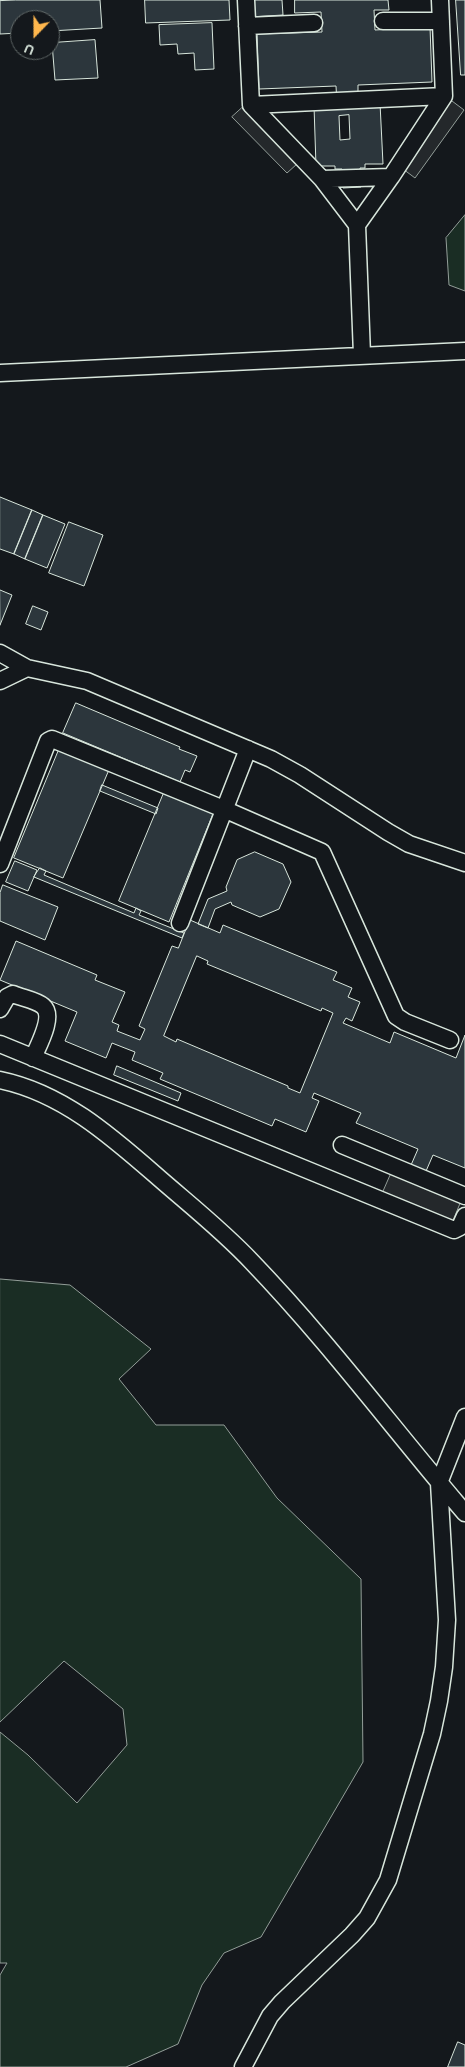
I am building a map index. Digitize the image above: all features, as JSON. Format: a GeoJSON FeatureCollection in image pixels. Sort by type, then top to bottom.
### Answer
{"type":"FeatureCollection","features":[{"type":"Feature","properties":{"kind":"lane"},"geometry":{"type":"LineString","coordinates":[[246,0],[251,105],[322,179],[357,225],[362,355]]}},
{"type":"Feature","properties":{"kind":"lane"},"geometry":{"type":"LineString","coordinates":[[357,225],[444,96],[440,0]]}},
{"type":"Feature","properties":{"kind":"lane"},"geometry":{"type":"LineString","coordinates":[[383,21],[442,21]]}},
{"type":"Feature","properties":{"kind":"lane"},"geometry":{"type":"LineString","coordinates":[[248,26],[314,23]]}},
{"type":"Feature","properties":{"kind":"lane"},"geometry":{"type":"LineString","coordinates":[[251,105],[444,96]]}},
{"type":"Feature","properties":{"kind":"lane"},"geometry":{"type":"LineString","coordinates":[[322,179],[391,177]]}},
{"type":"Feature","properties":{"kind":"lane"},"geometry":{"type":"LineString","coordinates":[[0,373],[465,351]]}},
{"type":"Feature","properties":{"kind":"lane"},"geometry":{"type":"LineString","coordinates":[[0,653],[27,668],[87,681],[285,766],[409,844],[465,863]]}},
{"type":"Feature","properties":{"kind":"lane"},"geometry":{"type":"LineString","coordinates":[[0,681],[27,668]]}},
{"type":"Feature","properties":{"kind":"lane"},"geometry":{"type":"LineString","coordinates":[[0,864],[48,741],[52,739],[226,810],[322,852],[396,1016],[405,1022],[450,1040]]}},
{"type":"Feature","properties":{"kind":"lane"},"geometry":{"type":"LineString","coordinates":[[180,923],[248,750]]}},
{"type":"Feature","properties":{"kind":"lane"},"geometry":{"type":"LineString","coordinates":[[0,1009],[7,996],[13,994],[42,1006],[47,1013],[47,1023],[33,1058]]}},
{"type":"Feature","properties":{"kind":"lane"},"geometry":{"type":"LineString","coordinates":[[0,1044],[454,1230],[460,1227],[465,1216]]}},
{"type":"Feature","properties":{"kind":"lane"},"geometry":{"type":"LineString","coordinates":[[0,1080],[32,1089],[59,1102],[111,1136],[251,1260],[286,1298],[465,1513]]}},
{"type":"Feature","properties":{"kind":"lane"},"geometry":{"type":"LineString","coordinates":[[342,1145],[465,1196]]}},
{"type":"Feature","properties":{"kind":"lane"},"geometry":{"type":"LineString","coordinates":[[243,2067],[270,2016],[367,1918],[388,1880],[432,1734],[444,1667],[447,1620],[439,1483],[465,1418]]}},
{"type":"Feature","properties":{"kind":"green space"},"geometry":{"type":"Polygon","coordinates":[[[465,215],[465,291],[449,285],[446,238],[465,215]]]}},
{"type":"Feature","properties":{"kind":"green space"},"geometry":{"type":"Polygon","coordinates":[[[0,1279],[70,1285],[151,1349],[119,1379],[156,1425],[224,1425],[277,1498],[361,1579],[363,1762],[261,1937],[224,1953],[202,1985],[178,2044],[126,2067],[0,2067],[0,1975],[7,1963],[0,1963],[0,1732],[28,1755],[77,1803],[127,1745],[123,1709],[64,1661],[0,1722],[0,1279]]]}},
{"type":"Feature","properties":{"kind":"shaded area"},"geometry":{"type":"Polygon","coordinates":[[[452,101],[464,110],[415,178],[403,169],[452,101]]]}},
{"type":"Feature","properties":{"kind":"shaded area"},"geometry":{"type":"Polygon","coordinates":[[[242,108],[297,164],[287,173],[232,117],[242,108]]]}},
{"type":"Feature","properties":{"kind":"shaded area"},"geometry":{"type":"Polygon","coordinates":[[[394,1167],[463,1196],[450,1228],[380,1199],[394,1167]]]}},
{"type":"Feature","properties":{"kind":"building"},"geometry":{"type":"Polygon","coordinates":[[[100,0],[102,28],[60,30],[60,10],[10,10],[10,34],[0,34],[0,1],[100,0]]]}},
{"type":"Feature","properties":{"kind":"building"},"geometry":{"type":"Polygon","coordinates":[[[145,0],[229,0],[230,20],[146,23],[145,0]]]}},
{"type":"Feature","properties":{"kind":"building"},"geometry":{"type":"Polygon","coordinates":[[[250,0],[282,0],[283,15],[250,17],[250,0]]]}},
{"type":"Feature","properties":{"kind":"building"},"geometry":{"type":"Polygon","coordinates":[[[295,0],[388,0],[389,10],[374,10],[375,30],[430,27],[432,82],[358,85],[358,103],[380,103],[383,164],[365,164],[365,168],[360,168],[361,187],[343,188],[342,169],[335,169],[335,166],[316,166],[314,106],[337,105],[336,86],[259,89],[257,34],[322,32],[321,12],[295,13],[295,0]],[[349,115],[339,116],[340,140],[350,139],[349,115]]]}},
{"type":"Feature","properties":{"kind":"building"},"geometry":{"type":"Polygon","coordinates":[[[456,0],[465,0],[465,75],[461,75],[456,0]]]}},
{"type":"Feature","properties":{"kind":"building"},"geometry":{"type":"Polygon","coordinates":[[[212,23],[214,69],[195,70],[194,53],[178,54],[177,44],[160,45],[159,25],[212,23]]]}},
{"type":"Feature","properties":{"kind":"building"},"geometry":{"type":"Polygon","coordinates":[[[95,40],[98,78],[55,80],[53,60],[60,60],[60,42],[95,40]]]}},
{"type":"Feature","properties":{"kind":"building"},"geometry":{"type":"Polygon","coordinates":[[[0,497],[32,510],[14,554],[0,549],[0,497]]]}},
{"type":"Feature","properties":{"kind":"building"},"geometry":{"type":"Polygon","coordinates":[[[32,510],[43,515],[25,559],[14,554],[32,510]]]}},
{"type":"Feature","properties":{"kind":"building"},"geometry":{"type":"Polygon","coordinates":[[[43,515],[65,524],[47,568],[25,559],[43,515]]]}},
{"type":"Feature","properties":{"kind":"building"},"geometry":{"type":"Polygon","coordinates":[[[69,522],[103,535],[84,586],[49,573],[69,522]]]}},
{"type":"Feature","properties":{"kind":"building"},"geometry":{"type":"Polygon","coordinates":[[[0,590],[12,595],[0,625],[0,590]]]}},
{"type":"Feature","properties":{"kind":"building"},"geometry":{"type":"Polygon","coordinates":[[[33,606],[48,612],[41,630],[26,624],[33,606]]]}},
{"type":"Feature","properties":{"kind":"building"},"geometry":{"type":"Polygon","coordinates":[[[76,703],[197,756],[190,772],[185,770],[180,782],[63,733],[76,703]]]}},
{"type":"Feature","properties":{"kind":"building"},"geometry":{"type":"Polygon","coordinates":[[[61,745],[111,765],[63,878],[14,858],[61,745]]]}},
{"type":"Feature","properties":{"kind":"building"},"geometry":{"type":"Polygon","coordinates":[[[102,785],[158,808],[156,814],[100,791],[102,785]]]}},
{"type":"Feature","properties":{"kind":"building"},"geometry":{"type":"Polygon","coordinates":[[[166,788],[215,809],[169,922],[119,901],[166,788]]]}},
{"type":"Feature","properties":{"kind":"building"},"geometry":{"type":"Polygon","coordinates":[[[255,852],[283,864],[291,882],[279,909],[260,917],[232,905],[231,902],[215,909],[208,928],[198,924],[208,899],[227,891],[226,887],[237,860],[255,852]]]}},
{"type":"Feature","properties":{"kind":"building"},"geometry":{"type":"Polygon","coordinates":[[[15,861],[37,870],[28,891],[6,882],[15,861]]]}},
{"type":"Feature","properties":{"kind":"building"},"geometry":{"type":"Polygon","coordinates":[[[40,868],[46,871],[44,875],[134,913],[136,908],[141,911],[139,915],[184,933],[182,938],[34,877],[40,868]]]}},
{"type":"Feature","properties":{"kind":"building"},"geometry":{"type":"Polygon","coordinates":[[[3,885],[58,907],[45,940],[0,921],[0,893],[3,885]]]}},
{"type":"Feature","properties":{"kind":"building"},"geometry":{"type":"Polygon","coordinates":[[[190,920],[220,933],[223,925],[337,972],[333,980],[352,988],[348,997],[360,1002],[352,1021],[346,1018],[343,1023],[390,1043],[394,1032],[456,1058],[465,1035],[465,1168],[433,1155],[423,1178],[408,1172],[418,1149],[356,1123],[361,1113],[314,1093],[312,1098],[319,1101],[306,1132],[275,1119],[272,1126],[160,1079],[163,1073],[132,1060],[135,1052],[112,1043],[106,1058],[65,1041],[77,1012],[0,980],[16,941],[97,975],[95,980],[125,992],[112,1022],[119,1025],[117,1031],[140,1040],[145,1029],[139,1026],[172,946],[178,948],[190,920]],[[197,956],[164,1036],[176,1042],[177,1039],[288,1086],[288,1088],[300,1093],[333,1013],[322,1008],[321,1011],[207,964],[208,961],[197,956]]]}},
{"type":"Feature","properties":{"kind":"building"},"geometry":{"type":"Polygon","coordinates":[[[117,1066],[181,1093],[178,1101],[114,1075],[117,1066]]]}},
{"type":"Feature","properties":{"kind":"building"},"geometry":{"type":"Polygon","coordinates":[[[458,2042],[465,2045],[465,2067],[448,2067],[458,2042]]]}}]}
